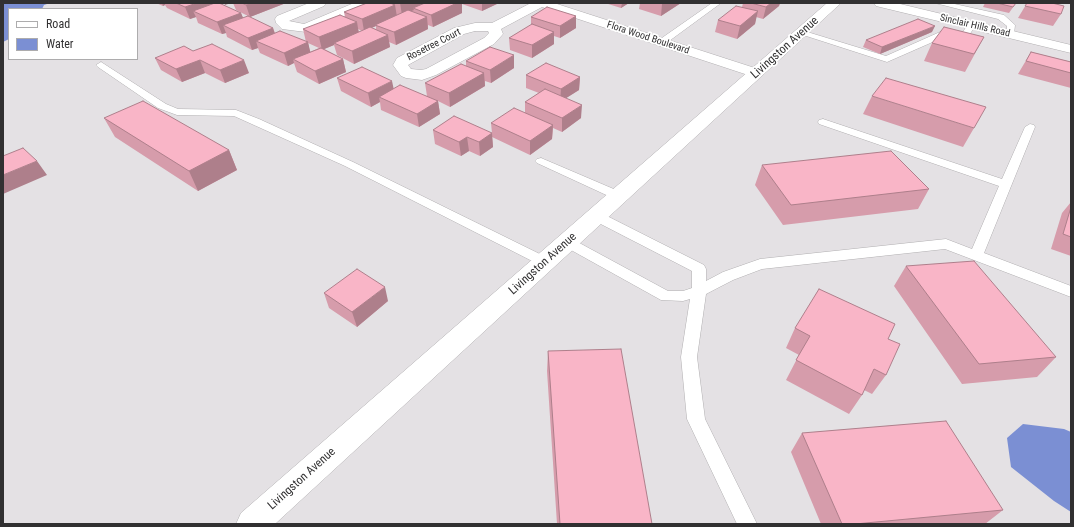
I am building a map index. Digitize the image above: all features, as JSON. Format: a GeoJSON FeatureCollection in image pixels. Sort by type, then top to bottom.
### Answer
{"type":"FeatureCollection","features":[{"type":"Feature","properties":{"kind":"street"},"geometry":{"type":"LineString","coordinates":[[320,3],[282,19],[283,23],[287,26],[306,28],[365,3]]}},
{"type":"Feature","properties":{"kind":"street","name":"Rosetree Court"},"geometry":{"type":"LineString","coordinates":[[494,27],[496,34],[489,41],[431,72],[422,75],[406,73],[400,65],[402,62],[459,31],[475,27],[494,27],[541,3]]}},
{"type":"Feature","properties":{"kind":"street","name":"Flora Wood Boulevard"},"geometry":{"type":"LineString","coordinates":[[541,3],[667,39],[760,68]]}},
{"type":"Feature","properties":{"kind":"street","name":"Flora Wood Boulevard"},"geometry":{"type":"LineString","coordinates":[[570,3],[667,39]]}},
{"type":"Feature","properties":{"kind":"street","name":"Livingston Avenue"},"geometry":{"type":"LineString","coordinates":[[252,524],[834,3]]}},
{"type":"Feature","properties":{"kind":"street","name":"Sinclair Hills Road"},"geometry":{"type":"LineString","coordinates":[[880,3],[1071,49]]}},
{"type":"Feature","properties":{"kind":"lane"},"geometry":{"type":"LineString","coordinates":[[667,39],[717,3]]}},
{"type":"Feature","properties":{"kind":"lane"},"geometry":{"type":"LineString","coordinates":[[939,3],[1000,17],[1010,25],[1010,34]]}},
{"type":"Feature","properties":{"kind":"lane"},"geometry":{"type":"LineString","coordinates":[[949,20],[956,7]]}},
{"type":"Feature","properties":{"kind":"lane"},"geometry":{"type":"LineString","coordinates":[[801,33],[887,60],[943,34],[962,39],[972,25]]}},
{"type":"Feature","properties":{"kind":"lane"},"geometry":{"type":"LineString","coordinates":[[101,65],[162,106],[177,112],[236,113],[349,164],[545,262]]}},
{"type":"Feature","properties":{"kind":"lane"},"geometry":{"type":"LineString","coordinates":[[823,122],[1006,184]]}},
{"type":"Feature","properties":{"kind":"lane"},"geometry":{"type":"LineString","coordinates":[[976,255],[1030,127]]}},
{"type":"Feature","properties":{"kind":"lane"},"geometry":{"type":"LineString","coordinates":[[541,161],[619,196]]}},
{"type":"Feature","properties":{"kind":"lane"},"geometry":{"type":"LineString","coordinates":[[596,216],[699,269],[699,291],[689,357],[696,419],[747,524]]}},
{"type":"Feature","properties":{"kind":"lane"},"geometry":{"type":"LineString","coordinates":[[568,242],[666,296],[683,296],[699,291],[728,276],[760,264],[946,244],[1071,292]]}},
{"type":"Feature","properties":{"kind":"water"},"geometry":{"type":"Polygon","coordinates":[[[3,3],[50,3],[44,5],[42,8],[8,8],[8,40],[3,42],[3,3]]]}},
{"type":"Feature","properties":{"kind":"water"},"geometry":{"type":"Polygon","coordinates":[[[1023,424],[1064,429],[1071,432],[1071,512],[1054,501],[1011,467],[1007,438],[1023,424]]]}},
{"type":"Feature","properties":{"kind":"building"},"geometry":{"type":"Polygon","coordinates":[[[176,3],[197,3],[185,7],[176,3]]]}},
{"type":"Feature","properties":{"kind":"building"},"geometry":{"type":"Polygon","coordinates":[[[219,3],[241,13],[217,22],[193,11],[219,3]]]}},
{"type":"Feature","properties":{"kind":"building"},"geometry":{"type":"Polygon","coordinates":[[[367,3],[390,3],[395,5],[362,19],[344,12],[367,3]]]}},
{"type":"Feature","properties":{"kind":"building"},"geometry":{"type":"Polygon","coordinates":[[[425,3],[457,3],[431,15],[413,8],[425,3]]]}},
{"type":"Feature","properties":{"kind":"building"},"geometry":{"type":"Polygon","coordinates":[[[751,3],[771,3],[766,7],[751,3]]]}},
{"type":"Feature","properties":{"kind":"building"},"geometry":{"type":"Polygon","coordinates":[[[997,3],[1016,3],[1013,7],[997,3]]]}},
{"type":"Feature","properties":{"kind":"building"},"geometry":{"type":"Polygon","coordinates":[[[1027,3],[1052,3],[1064,6],[1061,14],[1025,6],[1027,3]]]}},
{"type":"Feature","properties":{"kind":"building"},"geometry":{"type":"Polygon","coordinates":[[[736,6],[758,11],[740,26],[718,20],[736,6]]]}},
{"type":"Feature","properties":{"kind":"building"},"geometry":{"type":"Polygon","coordinates":[[[547,7],[576,16],[560,26],[531,17],[547,7]]]}},
{"type":"Feature","properties":{"kind":"building"},"geometry":{"type":"Polygon","coordinates":[[[408,10],[427,17],[394,32],[375,25],[408,10]]]}},
{"type":"Feature","properties":{"kind":"building"},"geometry":{"type":"Polygon","coordinates":[[[340,15],[357,22],[319,37],[303,29],[340,15]]]}},
{"type":"Feature","properties":{"kind":"building"},"geometry":{"type":"Polygon","coordinates":[[[248,16],[273,28],[248,38],[223,25],[248,16]]]}},
{"type":"Feature","properties":{"kind":"building"},"geometry":{"type":"Polygon","coordinates":[[[918,19],[935,26],[882,47],[866,40],[918,19]]]}},
{"type":"Feature","properties":{"kind":"building"},"geometry":{"type":"Polygon","coordinates":[[[532,24],[554,32],[532,45],[509,38],[532,24]]]}},
{"type":"Feature","properties":{"kind":"building"},"geometry":{"type":"Polygon","coordinates":[[[370,27],[388,35],[352,51],[334,43],[370,27]]]}},
{"type":"Feature","properties":{"kind":"building"},"geometry":{"type":"Polygon","coordinates":[[[944,27],[984,37],[974,54],[932,43],[944,27]]]}},
{"type":"Feature","properties":{"kind":"building"},"geometry":{"type":"Polygon","coordinates":[[[280,31],[308,42],[284,53],[256,41],[280,31]]]}},
{"type":"Feature","properties":{"kind":"building"},"geometry":{"type":"Polygon","coordinates":[[[212,44],[244,60],[220,70],[200,60],[176,69],[155,58],[184,46],[193,51],[212,44]]]}},
{"type":"Feature","properties":{"kind":"building"},"geometry":{"type":"Polygon","coordinates":[[[490,47],[514,55],[490,70],[466,61],[490,47]]]}},
{"type":"Feature","properties":{"kind":"building"},"geometry":{"type":"Polygon","coordinates":[[[321,48],[343,59],[315,71],[293,59],[321,48]]]}},
{"type":"Feature","properties":{"kind":"building"},"geometry":{"type":"Polygon","coordinates":[[[1031,52],[1071,62],[1071,73],[1026,61],[1031,52]]]}},
{"type":"Feature","properties":{"kind":"building"},"geometry":{"type":"Polygon","coordinates":[[[546,63],[580,77],[561,89],[526,75],[546,63]]]}},
{"type":"Feature","properties":{"kind":"building"},"geometry":{"type":"Polygon","coordinates":[[[461,64],[484,73],[449,93],[425,83],[461,64]]]}},
{"type":"Feature","properties":{"kind":"building"},"geometry":{"type":"Polygon","coordinates":[[[362,67],[392,81],[368,93],[337,78],[362,67]]]}},
{"type":"Feature","properties":{"kind":"building"},"geometry":{"type":"Polygon","coordinates":[[[886,78],[986,107],[974,128],[872,96],[886,78]]]}},
{"type":"Feature","properties":{"kind":"building"},"geometry":{"type":"Polygon","coordinates":[[[400,85],[438,101],[417,114],[379,97],[400,85]]]}},
{"type":"Feature","properties":{"kind":"building"},"geometry":{"type":"Polygon","coordinates":[[[545,89],[582,105],[562,118],[525,102],[545,89]]]}},
{"type":"Feature","properties":{"kind":"building"},"geometry":{"type":"Polygon","coordinates":[[[143,101],[229,150],[189,171],[104,118],[143,101]]]}},
{"type":"Feature","properties":{"kind":"building"},"geometry":{"type":"Polygon","coordinates":[[[514,108],[553,125],[530,141],[491,123],[514,108]]]}},
{"type":"Feature","properties":{"kind":"building"},"geometry":{"type":"Polygon","coordinates":[[[454,116],[492,133],[479,142],[467,137],[459,142],[433,130],[454,116]]]}},
{"type":"Feature","properties":{"kind":"building"},"geometry":{"type":"Polygon","coordinates":[[[23,148],[37,161],[3,175],[3,156],[23,148]]]}},
{"type":"Feature","properties":{"kind":"building"},"geometry":{"type":"Polygon","coordinates":[[[891,151],[929,189],[791,205],[762,165],[891,151]]]}},
{"type":"Feature","properties":{"kind":"building"},"geometry":{"type":"Polygon","coordinates":[[[1071,207],[1071,237],[1063,234],[1071,207]]]}},
{"type":"Feature","properties":{"kind":"building"},"geometry":{"type":"Polygon","coordinates":[[[974,261],[1056,357],[979,364],[906,266],[974,261]]]}},
{"type":"Feature","properties":{"kind":"building"},"geometry":{"type":"Polygon","coordinates":[[[357,269],[385,287],[352,312],[324,293],[357,269]]]}},
{"type":"Feature","properties":{"kind":"building"},"geometry":{"type":"Polygon","coordinates":[[[819,289],[895,324],[888,339],[900,344],[886,375],[874,369],[862,395],[796,360],[810,336],[795,328],[819,289]]]}},
{"type":"Feature","properties":{"kind":"building"},"geometry":{"type":"Polygon","coordinates":[[[621,349],[652,524],[560,524],[548,351],[621,349]]]}},
{"type":"Feature","properties":{"kind":"building"},"geometry":{"type":"Polygon","coordinates":[[[946,421],[1003,510],[842,524],[802,433],[946,421]]]}}]}
